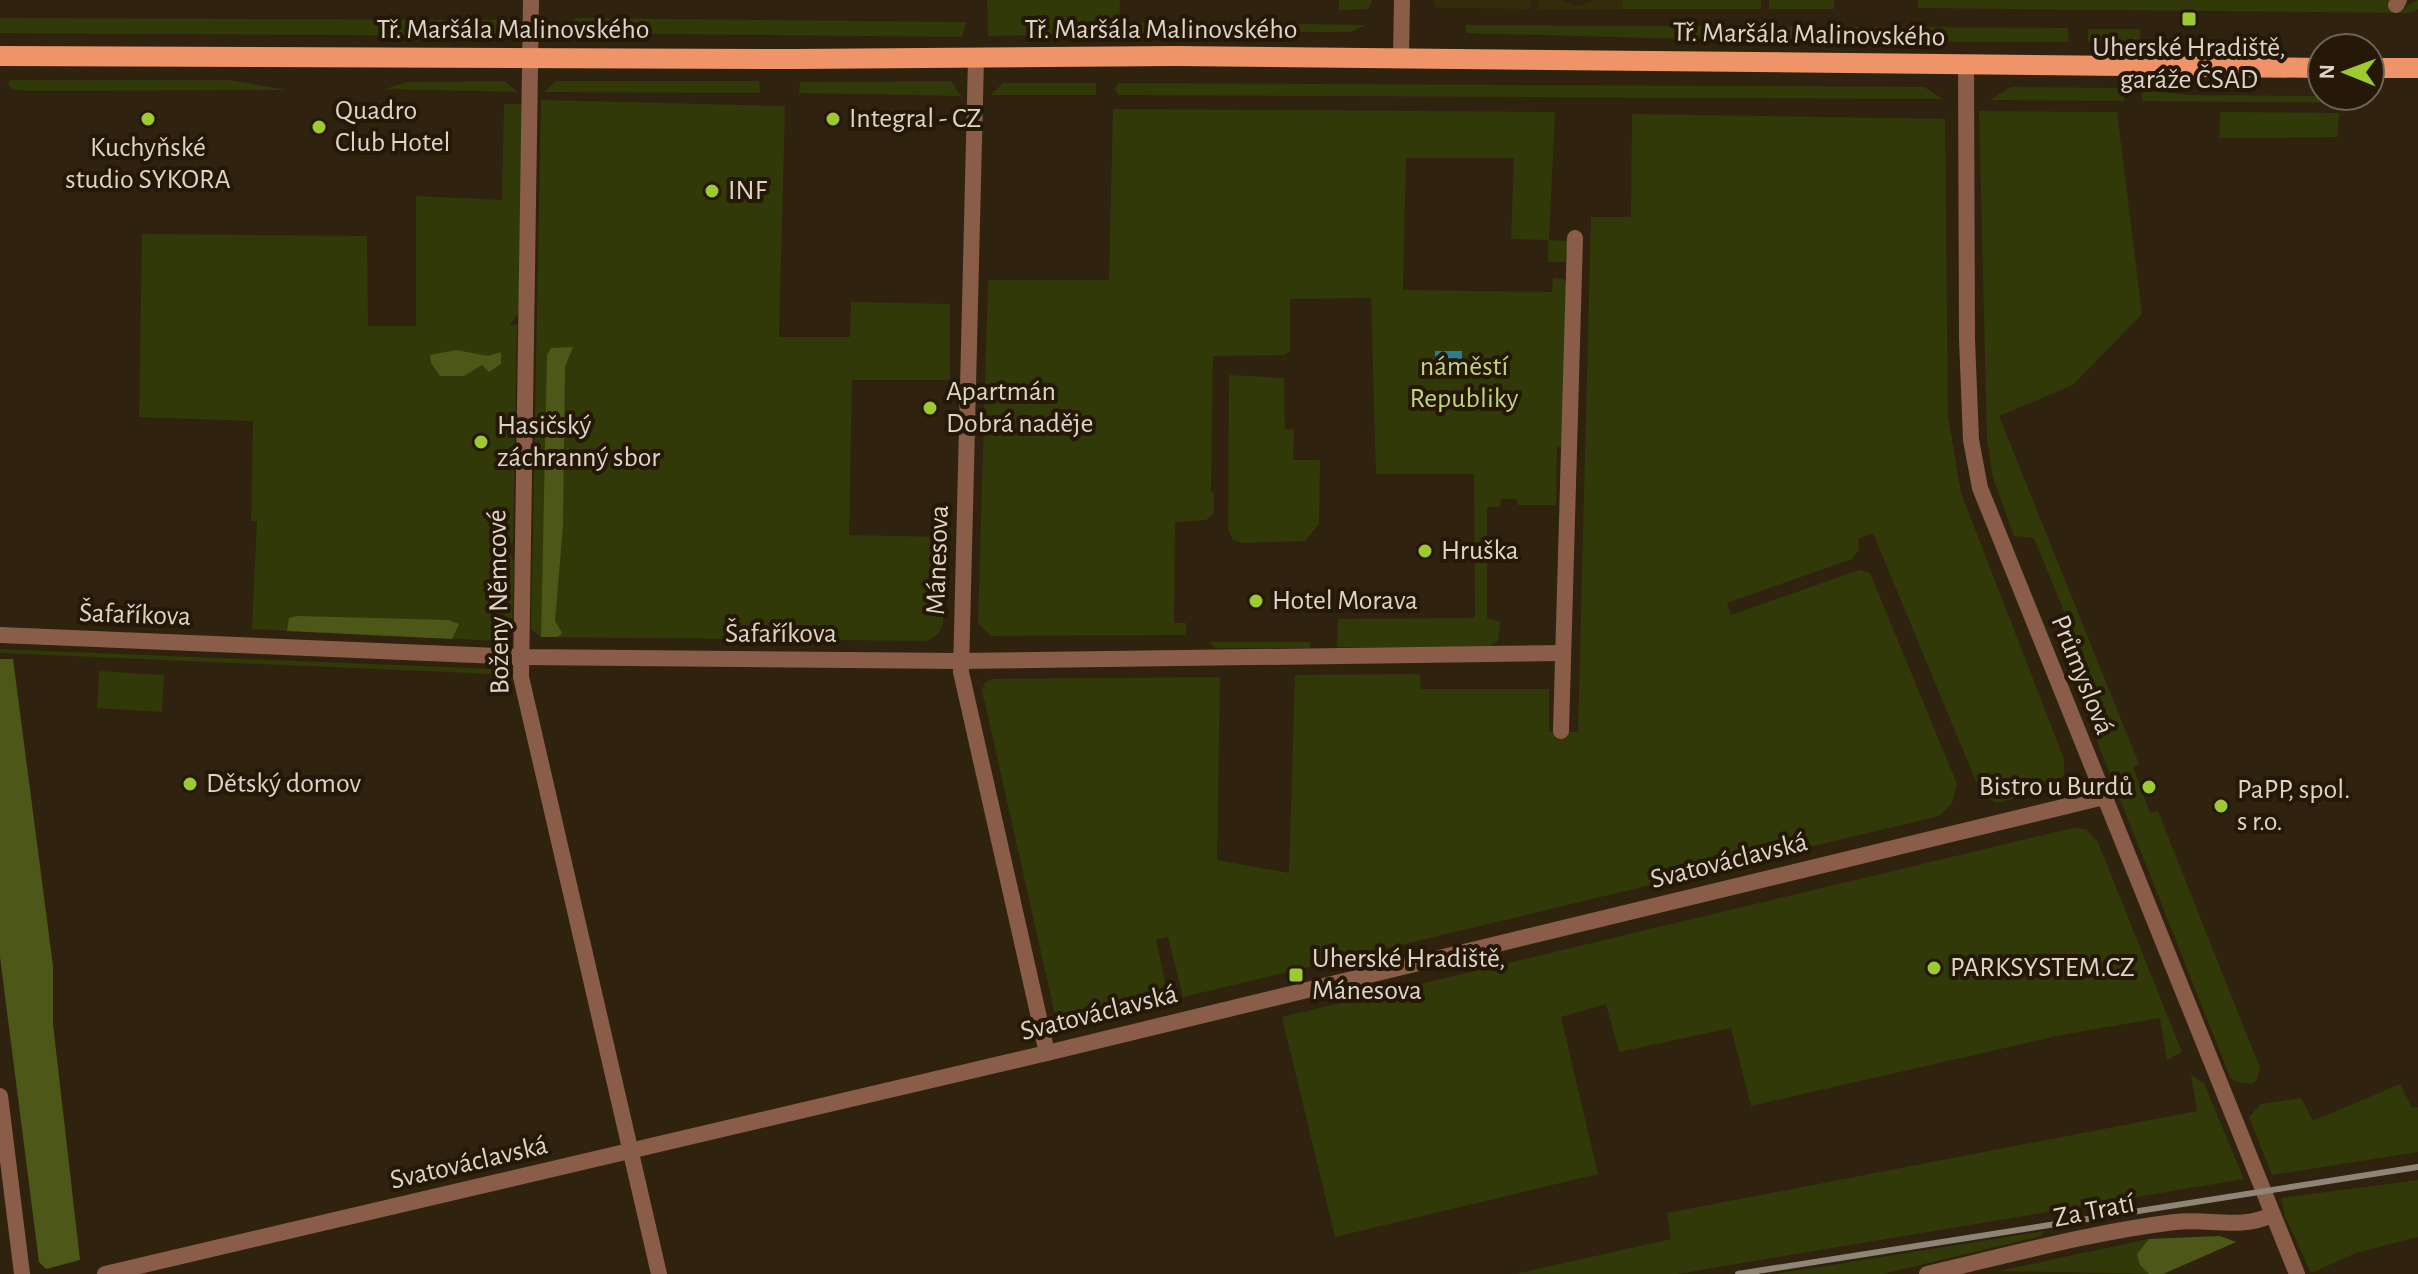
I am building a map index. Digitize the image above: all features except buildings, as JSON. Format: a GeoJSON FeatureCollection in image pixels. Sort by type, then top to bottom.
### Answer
{"type":"FeatureCollection","features":[{"type":"Feature","properties":{"kind":"main road","name":"Tř. Maršála Malinovského"},"geometry":{"type":"LineString","coordinates":[[0,56],[1401,58],[2306,68]]}},
{"type":"Feature","properties":{"kind":"main road"},"geometry":{"type":"LineString","coordinates":[[2386,68],[2418,68]]}},
{"type":"Feature","properties":{"kind":"street","name":"Boženy Němcové"},"geometry":{"type":"LineString","coordinates":[[531,0],[521,657],[524,695],[659,1274]]}},
{"type":"Feature","properties":{"kind":"street"},"geometry":{"type":"LineString","coordinates":[[1401,58],[1402,0]]}},
{"type":"Feature","properties":{"kind":"street","name":"Mánesova"},"geometry":{"type":"LineString","coordinates":[[976,59],[960,661],[1047,1053]]}},
{"type":"Feature","properties":{"kind":"street","name":"Průmyslová"},"geometry":{"type":"LineString","coordinates":[[1966,65],[1967,332],[1975,466],[1984,500],[2297,1274]]}},
{"type":"Feature","properties":{"kind":"street"},"geometry":{"type":"LineString","coordinates":[[1561,731],[1575,238]]}},
{"type":"Feature","properties":{"kind":"street","name":"Šafaříkova"},"geometry":{"type":"LineString","coordinates":[[0,635],[521,657],[960,661],[1563,653]]}},
{"type":"Feature","properties":{"kind":"street","name":"Svatováclavská"},"geometry":{"type":"LineString","coordinates":[[105,1274],[1047,1053],[2104,797]]}},
{"type":"Feature","properties":{"kind":"street"},"geometry":{"type":"LineString","coordinates":[[0,1096],[22,1274]]}},
{"type":"Feature","properties":{"kind":"street","name":"Za Tratí"},"geometry":{"type":"LineString","coordinates":[[1927,1274],[2124,1230],[2176,1222],[2245,1224],[2272,1215]]}},
{"type":"Feature","properties":{"kind":"green space"},"geometry":{"type":"Polygon","coordinates":[[[987,0],[1120,0],[1119,22],[1152,23],[1151,33],[988,36],[987,0]]]}},
{"type":"Feature","properties":{"kind":"green space"},"geometry":{"type":"Polygon","coordinates":[[[1339,0],[1372,0],[1368,9],[1339,10],[1339,0]]]}},
{"type":"Feature","properties":{"kind":"green space"},"geometry":{"type":"Polygon","coordinates":[[[1595,0],[1761,0],[1761,9],[1589,9],[1595,0]]]}},
{"type":"Feature","properties":{"kind":"green space"},"geometry":{"type":"Polygon","coordinates":[[[1769,0],[1834,0],[1834,9],[1769,9],[1769,0]]]}},
{"type":"Feature","properties":{"kind":"green space"},"geometry":{"type":"Polygon","coordinates":[[[1918,0],[2391,0],[2401,9],[2418,0],[2418,9],[2411,13],[1918,8],[1918,0]]]}},
{"type":"Feature","properties":{"kind":"green space"},"geometry":{"type":"Polygon","coordinates":[[[0,18],[514,20],[510,31],[501,36],[0,33],[0,18]]]}},
{"type":"Feature","properties":{"kind":"green space"},"geometry":{"type":"Polygon","coordinates":[[[575,18],[966,22],[962,37],[573,33],[575,18]]]}},
{"type":"Feature","properties":{"kind":"green space"},"geometry":{"type":"Polygon","coordinates":[[[1179,22],[1365,25],[1351,32],[1179,32],[1179,22]]]}},
{"type":"Feature","properties":{"kind":"green space"},"geometry":{"type":"Polygon","coordinates":[[[1466,25],[2068,28],[2069,42],[1758,41],[1466,33],[1466,25]]]}},
{"type":"Feature","properties":{"kind":"green space"},"geometry":{"type":"Polygon","coordinates":[[[2088,29],[2140,29],[2140,42],[2088,42],[2088,29]]]}},
{"type":"Feature","properties":{"kind":"green space"},"geometry":{"type":"Polygon","coordinates":[[[230,80],[287,90],[29,91],[11,89],[7,82],[230,80]]]}},
{"type":"Feature","properties":{"kind":"green space"},"geometry":{"type":"Polygon","coordinates":[[[504,81],[518,92],[385,89],[407,82],[504,81]]]}},
{"type":"Feature","properties":{"kind":"green space"},"geometry":{"type":"Polygon","coordinates":[[[556,81],[759,81],[760,93],[544,92],[556,81]]]}},
{"type":"Feature","properties":{"kind":"green space"},"geometry":{"type":"Polygon","coordinates":[[[951,81],[961,96],[799,93],[800,82],[951,81]]]}},
{"type":"Feature","properties":{"kind":"green space"},"geometry":{"type":"Polygon","coordinates":[[[1003,83],[1096,83],[1096,95],[991,95],[1003,83]]]}},
{"type":"Feature","properties":{"kind":"green space"},"geometry":{"type":"Polygon","coordinates":[[[1118,83],[1924,87],[1943,99],[1118,95],[1115,89],[1118,83]]]}},
{"type":"Feature","properties":{"kind":"green space"},"geometry":{"type":"Polygon","coordinates":[[[2011,87],[2125,88],[2124,101],[1990,100],[2011,87]]]}},
{"type":"Feature","properties":{"kind":"green space"},"geometry":{"type":"Polygon","coordinates":[[[2142,89],[2187,95],[2306,96],[2306,103],[2142,101],[2142,89]]]}},
{"type":"Feature","properties":{"kind":"green space"},"geometry":{"type":"Polygon","coordinates":[[[541,100],[785,106],[779,337],[850,337],[851,302],[950,304],[950,380],[852,380],[849,535],[945,537],[943,624],[938,634],[927,641],[541,637],[531,629],[541,100]]]}},
{"type":"Feature","properties":{"kind":"green space"},"geometry":{"type":"Polygon","coordinates":[[[504,104],[522,104],[519,302],[518,314],[510,325],[517,325],[513,542],[502,542],[500,641],[252,629],[257,521],[251,521],[253,421],[139,417],[142,234],[367,236],[368,326],[416,326],[416,196],[502,200],[504,104]]]}},
{"type":"Feature","properties":{"kind":"green space","name":"náměstí Republiky"},"geometry":{"type":"Polygon","coordinates":[[[1113,109],[1555,112],[1549,240],[1568,241],[1566,262],[1548,262],[1548,240],[1511,239],[1514,158],[1406,158],[1403,290],[1552,292],[1553,278],[1564,279],[1568,286],[1564,446],[1557,446],[1556,505],[1518,505],[1516,499],[1501,499],[1500,507],[1487,507],[1487,618],[1500,622],[1498,641],[1489,647],[1337,647],[1338,619],[1475,618],[1474,474],[1376,474],[1371,298],[1290,299],[1290,351],[1284,355],[1213,356],[1211,492],[1214,493],[1214,513],[1206,520],[1175,522],[1174,623],[1186,623],[1186,635],[991,636],[978,623],[988,280],[1109,280],[1113,109]]]}},
{"type":"Feature","properties":{"kind":"green space"},"geometry":{"type":"Polygon","coordinates":[[[1979,111],[2117,112],[2142,314],[2073,385],[1999,416],[2139,764],[2133,767],[2150,813],[2158,811],[2260,1068],[2257,1080],[2251,1084],[2236,1082],[2230,1077],[2071,676],[2083,658],[2034,538],[2014,536],[1993,478],[1987,440],[1979,111]]]}},
{"type":"Feature","properties":{"kind":"green space"},"geometry":{"type":"Polygon","coordinates":[[[2220,112],[2339,113],[2337,137],[2219,138],[2220,112]]]}},
{"type":"Feature","properties":{"kind":"green space"},"geometry":{"type":"Polygon","coordinates":[[[1632,114],[1945,119],[1948,416],[1961,493],[2064,759],[2064,774],[2056,787],[1997,803],[1982,796],[1873,533],[1858,539],[1859,549],[1852,559],[1727,603],[1731,615],[1859,570],[1870,573],[1957,784],[1952,803],[1939,816],[1183,997],[1168,937],[1156,939],[1169,1001],[1058,1028],[982,690],[985,682],[992,679],[1220,677],[1217,860],[1289,873],[1295,675],[1420,674],[1421,689],[1549,689],[1549,732],[1578,732],[1591,217],[1631,217],[1632,114]]]}},
{"type":"Feature","properties":{"kind":"green space"},"geometry":{"type":"Polygon","coordinates":[[[573,347],[565,367],[563,525],[555,621],[562,633],[558,637],[541,637],[547,355],[551,348],[573,347]]]}},
{"type":"Feature","properties":{"kind":"green space"},"geometry":{"type":"Polygon","coordinates":[[[456,350],[488,356],[501,352],[501,364],[489,372],[482,365],[464,376],[440,376],[431,363],[430,355],[456,350]]]}},
{"type":"Feature","properties":{"kind":"green space"},"geometry":{"type":"Polygon","coordinates":[[[1229,375],[1284,378],[1285,429],[1294,430],[1293,460],[1320,460],[1319,524],[1305,541],[1242,543],[1233,540],[1228,530],[1229,375]]]}},
{"type":"Feature","properties":{"kind":"green space"},"geometry":{"type":"Polygon","coordinates":[[[506,543],[514,562],[512,631],[507,636],[504,633],[506,543]]]}},
{"type":"Feature","properties":{"kind":"green space"},"geometry":{"type":"Polygon","coordinates":[[[289,618],[449,620],[459,624],[452,639],[287,631],[289,618]]]}},
{"type":"Feature","properties":{"kind":"green space"},"geometry":{"type":"Polygon","coordinates":[[[1209,642],[1310,642],[1310,648],[1216,648],[1209,642]]]}},
{"type":"Feature","properties":{"kind":"green space"},"geometry":{"type":"Polygon","coordinates":[[[0,649],[493,669],[493,674],[0,653],[0,649]]]}},
{"type":"Feature","properties":{"kind":"green space"},"geometry":{"type":"Polygon","coordinates":[[[0,659],[13,659],[53,966],[53,1024],[80,1260],[46,1269],[39,1262],[0,957],[0,659]]]}},
{"type":"Feature","properties":{"kind":"green space"},"geometry":{"type":"Polygon","coordinates":[[[99,671],[164,675],[162,712],[97,708],[99,671]]]}},
{"type":"Feature","properties":{"kind":"green space"},"geometry":{"type":"Polygon","coordinates":[[[2073,828],[2086,829],[2098,842],[2182,1052],[2167,1060],[2160,1018],[2061,1035],[1751,1106],[1731,1028],[1619,1052],[1606,1004],[1561,1017],[1598,1174],[1335,1237],[1282,1017],[2073,828]]]}},
{"type":"Feature","properties":{"kind":"green space"},"geometry":{"type":"Polygon","coordinates":[[[2191,1075],[2204,1083],[2244,1179],[1677,1274],[1515,1274],[1671,1239],[1667,1213],[2197,1111],[2191,1075]]]}},
{"type":"Feature","properties":{"kind":"green space"},"geometry":{"type":"Polygon","coordinates":[[[2400,1084],[2412,1108],[2418,1107],[2418,1152],[2272,1175],[2249,1117],[2261,1104],[2301,1098],[2313,1121],[2400,1084]]]}},
{"type":"Feature","properties":{"kind":"green space"},"geometry":{"type":"Polygon","coordinates":[[[2418,1180],[2418,1237],[2356,1253],[2311,1273],[2285,1216],[2281,1198],[2418,1180]]]}},
{"type":"Feature","properties":{"kind":"green space"},"geometry":{"type":"Polygon","coordinates":[[[2045,1231],[2041,1236],[1882,1274],[1775,1274],[2045,1231]]]}},
{"type":"Feature","properties":{"kind":"green space"},"geometry":{"type":"Polygon","coordinates":[[[2220,1236],[2236,1242],[2163,1274],[1998,1271],[2149,1239],[2220,1236]]]}},
{"type":"Feature","properties":{"kind":"green space"},"geometry":{"type":"Polygon","coordinates":[[[2220,1236],[2236,1242],[2163,1274],[2149,1274],[2140,1265],[2137,1254],[2149,1239],[2220,1236]]]}},
{"type":"Feature","properties":{"kind":"sand"},"geometry":{"type":"Polygon","coordinates":[[[1432,0],[1531,0],[1531,9],[1437,8],[1432,0]]]}},
{"type":"Feature","properties":{"kind":"sand"},"geometry":{"type":"Polygon","coordinates":[[[1538,0],[1560,0],[1577,6],[1593,0],[1623,0],[1622,9],[1538,9],[1538,0]]]}},
{"type":"Feature","properties":{"kind":"water"},"geometry":{"type":"Polygon","coordinates":[[[1435,351],[1462,351],[1462,371],[1435,371],[1435,351]]]}},
{"type":"Feature","properties":{"kind":"railway"},"geometry":{"type":"LineString","coordinates":[[1738,1274],[2418,1167]]}},
{"type":"Feature","properties":{"kind":"place","name":"Uherské Hradiště, garáže ČSAD"},"geometry":{"type":"Point","coordinates":[2189,19]}},
{"type":"Feature","properties":{"kind":"place","name":"Kuchyňské studio SYKORA"},"geometry":{"type":"Point","coordinates":[148,119]}},
{"type":"Feature","properties":{"kind":"place","name":"Integral - CZ"},"geometry":{"type":"Point","coordinates":[833,119]}},
{"type":"Feature","properties":{"kind":"place","name":"Quadro Club Hotel"},"geometry":{"type":"Point","coordinates":[319,127]}},
{"type":"Feature","properties":{"kind":"place","name":"INF"},"geometry":{"type":"Point","coordinates":[712,191]}},
{"type":"Feature","properties":{"kind":"place","name":"Apartmán Dobrá naděje"},"geometry":{"type":"Point","coordinates":[930,408]}},
{"type":"Feature","properties":{"kind":"place","name":"Hasičský záchranný sbor"},"geometry":{"type":"Point","coordinates":[481,442]}},
{"type":"Feature","properties":{"kind":"place","name":"Hruška"},"geometry":{"type":"Point","coordinates":[1425,551]}},
{"type":"Feature","properties":{"kind":"place","name":"Hotel Morava"},"geometry":{"type":"Point","coordinates":[1256,601]}},
{"type":"Feature","properties":{"kind":"place","name":"Dětský domov"},"geometry":{"type":"Point","coordinates":[190,784]}},
{"type":"Feature","properties":{"kind":"place","name":"Bistro u Burdů"},"geometry":{"type":"Point","coordinates":[2149,787]}},
{"type":"Feature","properties":{"kind":"place","name":"PaPP, spol. s r.o."},"geometry":{"type":"Point","coordinates":[2221,806]}},
{"type":"Feature","properties":{"kind":"place","name":"PARKSYSTEM.CZ"},"geometry":{"type":"Point","coordinates":[1934,968]}},
{"type":"Feature","properties":{"kind":"place","name":"Uherské Hradiště, Mánesova"},"geometry":{"type":"Point","coordinates":[1296,975]}}]}
